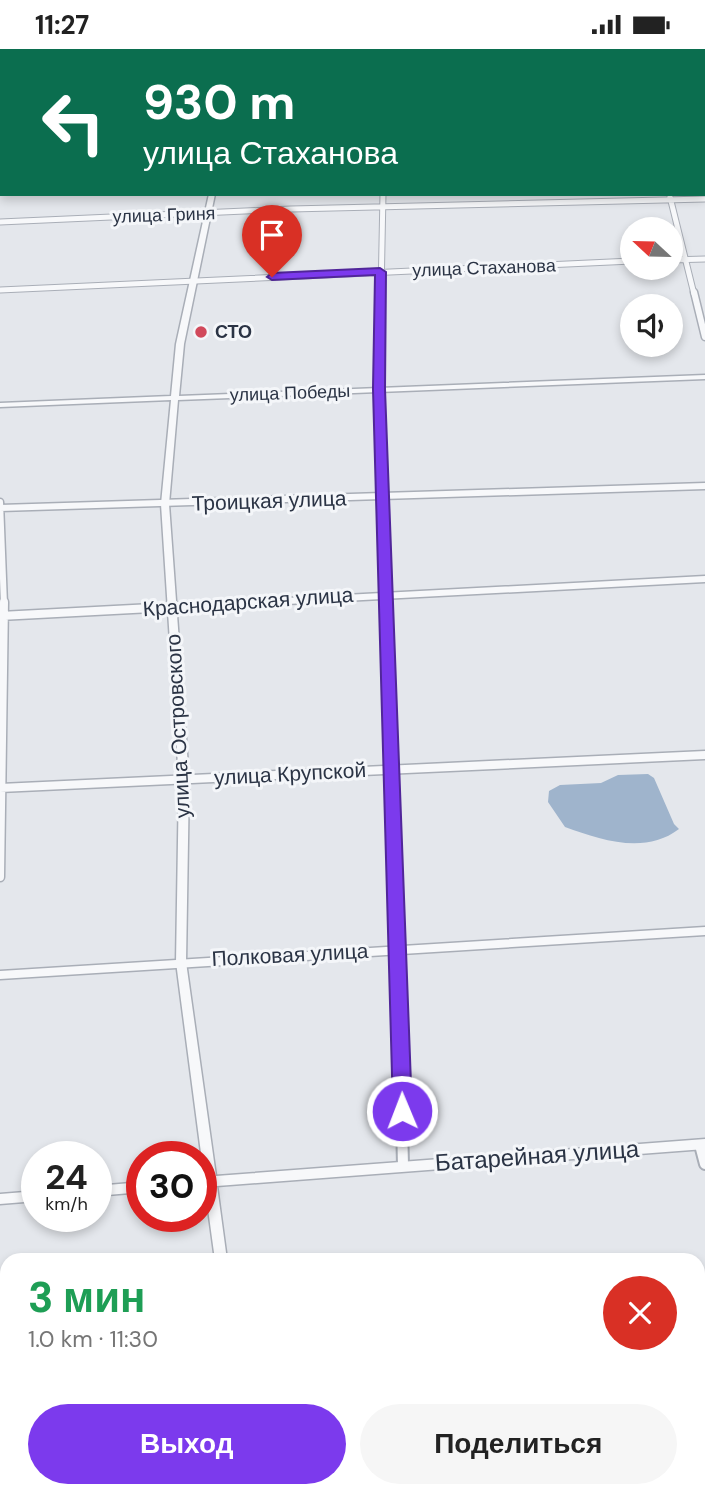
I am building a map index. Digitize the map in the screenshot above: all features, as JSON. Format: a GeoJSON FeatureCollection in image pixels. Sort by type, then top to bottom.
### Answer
{"type":"FeatureCollection","features":[{"type":"Feature","properties":{"kind":"street","name":"улица Островского"},"geometry":{"type":"LineString","coordinates":[[201,1141],[181,961],[184,780],[165,504],[173,397],[191,280],[212,196]]}},
{"type":"Feature","properties":{"kind":"street"},"geometry":{"type":"LineString","coordinates":[[383,196],[379,389],[404,1165]]}},
{"type":"Feature","properties":{"kind":"street","name":"улица Гриня"},"geometry":{"type":"LineString","coordinates":[[0,222],[670,197],[705,199]]}},
{"type":"Feature","properties":{"kind":"street"},"geometry":{"type":"LineString","coordinates":[[670,197],[674,217]]}},
{"type":"Feature","properties":{"kind":"street"},"geometry":{"type":"LineString","coordinates":[[705,259],[683,259],[705,337]]}},
{"type":"Feature","properties":{"kind":"street","name":"улица Стаханова"},"geometry":{"type":"LineString","coordinates":[[0,290],[620,262]]}},
{"type":"Feature","properties":{"kind":"street","name":"улица Победы"},"geometry":{"type":"LineString","coordinates":[[0,405],[705,377]]}},
{"type":"Feature","properties":{"kind":"street","name":"Троицкая улица"},"geometry":{"type":"LineString","coordinates":[[0,506],[384,498],[705,486]]}},
{"type":"Feature","properties":{"kind":"street"},"geometry":{"type":"LineString","coordinates":[[0,506],[0,877]]}},
{"type":"Feature","properties":{"kind":"street","name":"Краснодарская улица"},"geometry":{"type":"LineString","coordinates":[[2,616],[705,579]]}},
{"type":"Feature","properties":{"kind":"street","name":"улица Крупской"},"geometry":{"type":"LineString","coordinates":[[2,788],[705,755]]}},
{"type":"Feature","properties":{"kind":"street","name":"Полковая улица"},"geometry":{"type":"LineString","coordinates":[[0,975],[181,961],[705,931]]}},
{"type":"Feature","properties":{"kind":"street"},"geometry":{"type":"LineString","coordinates":[[702,1145],[705,1164]]}},
{"type":"Feature","properties":{"kind":"street","name":"Батарейная улица"},"geometry":{"type":"LineString","coordinates":[[217,1181],[404,1165],[702,1145]]}},
{"type":"Feature","properties":{"kind":"street"},"geometry":{"type":"LineString","coordinates":[[0,1199],[21,1197]]}},
{"type":"Feature","properties":{"kind":"street","name":"улица Островского"},"geometry":{"type":"LineString","coordinates":[[216,1232],[220,1253]]}},
{"type":"Feature","properties":{"kind":"water"},"geometry":{"type":"Polygon","coordinates":[[[648,774],[654,778],[674,824],[679,829],[652,841],[623,843],[565,827],[548,802],[549,791],[560,785],[601,783],[618,775],[648,774]]]}},
{"type":"Feature","properties":{"kind":"place","name":"СТО"},"geometry":{"type":"Point","coordinates":[201,332]}},
{"type":"Feature","properties":{"kind":"route"},"geometry":{"type":"LineString","coordinates":[[272,277],[380,272],[379,389],[396,852],[402,1111]]}}]}
